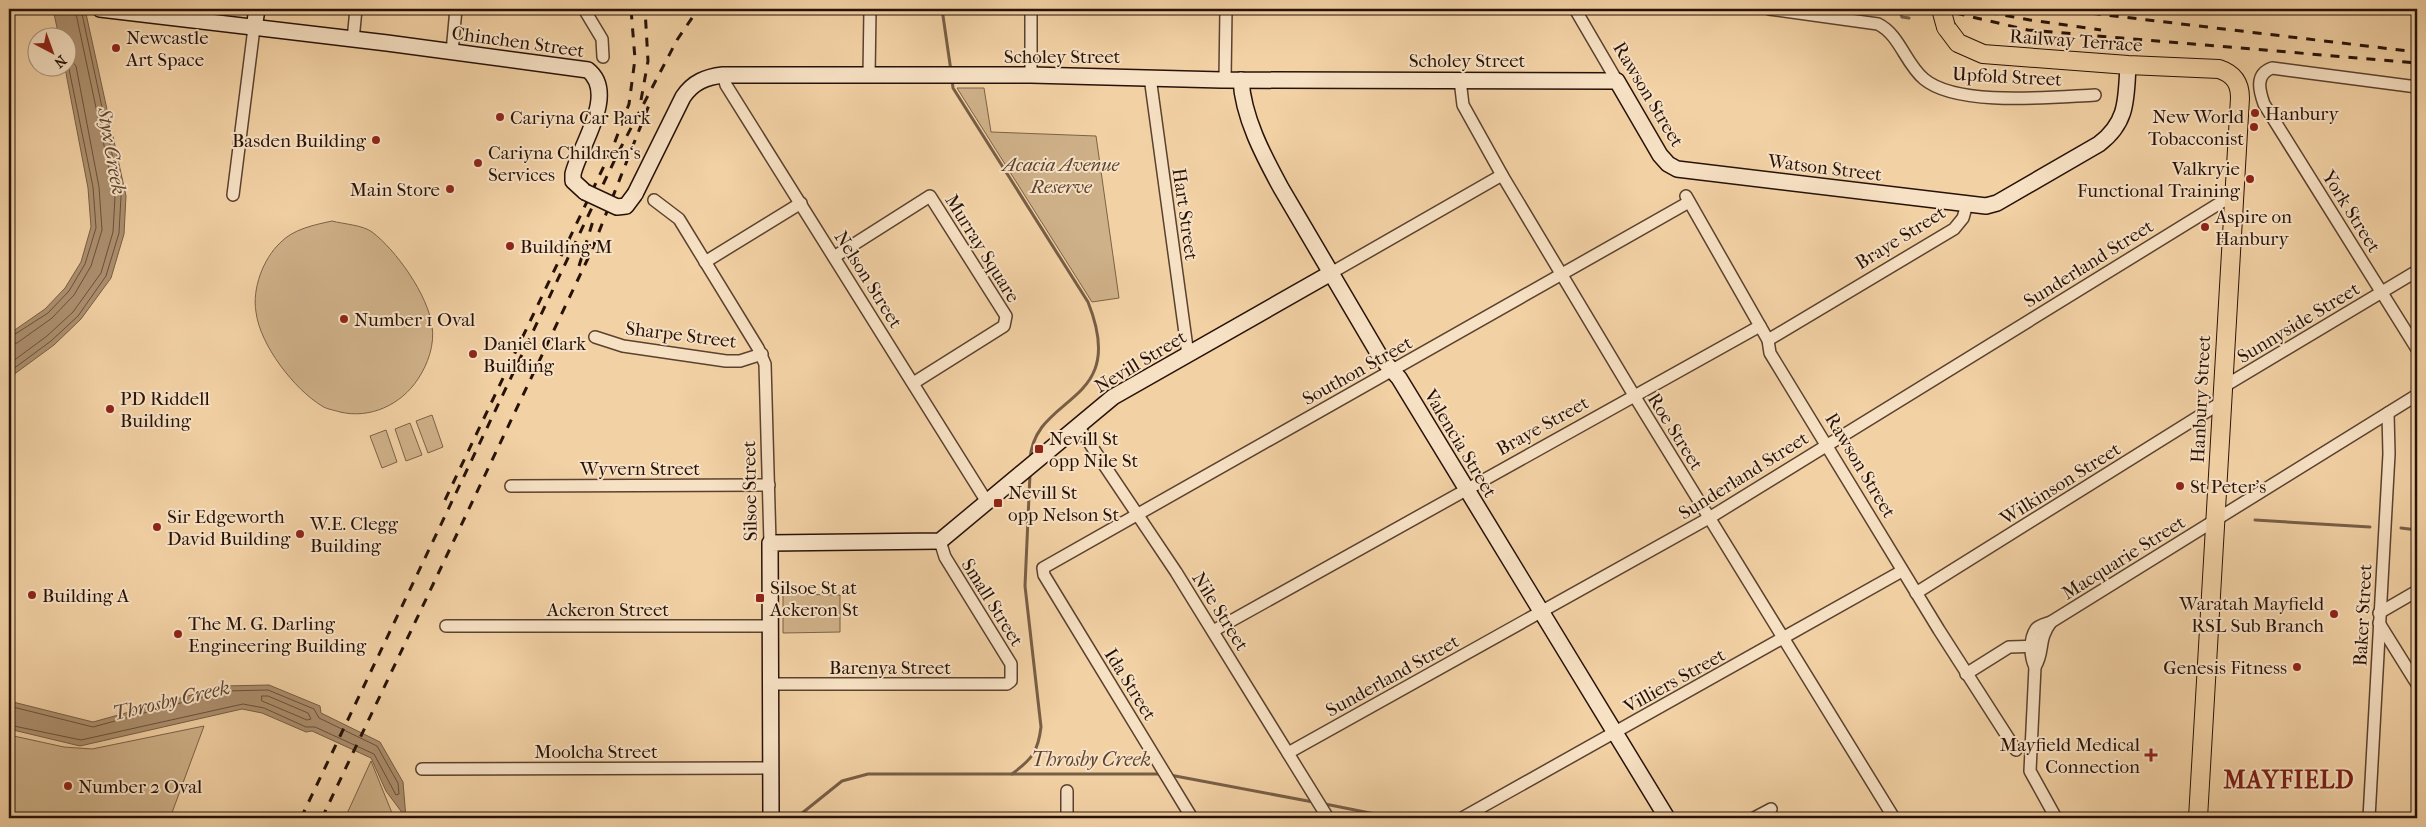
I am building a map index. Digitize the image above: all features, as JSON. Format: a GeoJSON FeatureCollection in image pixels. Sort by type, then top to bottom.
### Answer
{"type":"FeatureCollection","features":[{"type":"Feature","properties":{"kind":"main road","name":"Railway Terrace"},"geometry":{"type":"LineString","coordinates":[[1941,9],[1946,27],[1958,43],[1983,54],[2128,65],[2214,69],[2232,75]]}},
{"type":"Feature","properties":{"kind":"main road","name":"Hanbury Street"},"geometry":{"type":"LineString","coordinates":[[2198,818],[2240,93],[2232,75]]}},
{"type":"Feature","properties":{"kind":"street","name":"Chinchen Street"},"geometry":{"type":"LineString","coordinates":[[100,9],[588,70],[598,81],[599,96],[594,126],[574,168],[573,181],[585,192]]}},
{"type":"Feature","properties":{"kind":"street"},"geometry":{"type":"LineString","coordinates":[[233,195],[257,9]]}},
{"type":"Feature","properties":{"kind":"street"},"geometry":{"type":"LineString","coordinates":[[353,40],[356,9]]}},
{"type":"Feature","properties":{"kind":"street"},"geometry":{"type":"LineString","coordinates":[[452,52],[456,9]]}},
{"type":"Feature","properties":{"kind":"street"},"geometry":{"type":"LineString","coordinates":[[584,9],[602,39],[603,57]]}},
{"type":"Feature","properties":{"kind":"street"},"geometry":{"type":"LineString","coordinates":[[869,76],[870,9]]}},
{"type":"Feature","properties":{"kind":"street"},"geometry":{"type":"LineString","coordinates":[[1031,9],[1031,75]]}},
{"type":"Feature","properties":{"kind":"street"},"geometry":{"type":"LineString","coordinates":[[1225,80],[1226,9]]}},
{"type":"Feature","properties":{"kind":"street","name":"Rawson Street"},"geometry":{"type":"LineString","coordinates":[[1575,9],[1660,155],[1668,164],[1678,169]]}},
{"type":"Feature","properties":{"kind":"street","name":"Upfold Street"},"geometry":{"type":"LineString","coordinates":[[1769,9],[1878,24],[1892,35],[1920,76],[1934,86],[1951,93],[2041,98],[2095,95]]}},
{"type":"Feature","properties":{"kind":"street","name":"Braye Street"},"geometry":{"type":"LineString","coordinates":[[1768,340],[1954,229],[1964,218],[1967,204],[1986,206],[1997,203],[2108,137],[2118,125],[2123,115],[2128,65]]}},
{"type":"Feature","properties":{"kind":"street","name":"York Street"},"geometry":{"type":"LineString","coordinates":[[2417,87],[2272,68],[2264,71],[2260,78],[2259,91],[2264,104],[2417,349]]}},
{"type":"Feature","properties":{"kind":"street","name":"Scholey Street"},"geometry":{"type":"LineString","coordinates":[[585,192],[617,207],[626,206],[635,194],[687,91],[701,80],[723,75],[1031,75],[1225,80],[1617,81]]}},
{"type":"Feature","properties":{"kind":"street","name":"Nelson Street"},"geometry":{"type":"LineString","coordinates":[[723,75],[726,86],[915,382],[987,502]]}},
{"type":"Feature","properties":{"kind":"street","name":"Hart Street"},"geometry":{"type":"LineString","coordinates":[[1150,77],[1188,355]]}},
{"type":"Feature","properties":{"kind":"street","name":"Valencia Street"},"geometry":{"type":"LineString","coordinates":[[1241,80],[1242,96],[1266,161],[1381,358],[1399,378],[1466,491],[1667,818]]}},
{"type":"Feature","properties":{"kind":"street","name":"Roe Street"},"geometry":{"type":"LineString","coordinates":[[1460,80],[1463,105],[1502,175],[1634,397],[1785,638],[1894,818]]}},
{"type":"Feature","properties":{"kind":"street","name":"Watson Street"},"geometry":{"type":"LineString","coordinates":[[1678,169],[1967,204]]}},
{"type":"Feature","properties":{"kind":"street","name":"Nevill Street"},"geometry":{"type":"LineString","coordinates":[[940,541],[1113,397],[1502,175]]}},
{"type":"Feature","properties":{"kind":"street","name":"Sunderland Street"},"geometry":{"type":"LineString","coordinates":[[1288,753],[1709,518],[2233,195]]}},
{"type":"Feature","properties":{"kind":"street","name":"Murray Square"},"geometry":{"type":"LineString","coordinates":[[834,257],[930,196],[1006,316],[1006,321],[1004,326],[915,382]]}},
{"type":"Feature","properties":{"kind":"street","name":"Rawson Street"},"geometry":{"type":"LineString","coordinates":[[1687,199],[1768,340],[1770,353],[1902,571],[2016,750]]}},
{"type":"Feature","properties":{"kind":"street","name":"Southon Street"},"geometry":{"type":"LineString","coordinates":[[1043,568],[1561,275],[1687,199]]}},
{"type":"Feature","properties":{"kind":"street","name":"Silsoe Street"},"geometry":{"type":"LineString","coordinates":[[654,200],[679,219],[762,354],[767,374],[770,484],[770,818]]}},
{"type":"Feature","properties":{"kind":"street"},"geometry":{"type":"LineString","coordinates":[[705,262],[801,203]]}},
{"type":"Feature","properties":{"kind":"street","name":"Sunnyside Street"},"geometry":{"type":"LineString","coordinates":[[2222,394],[2417,271]]}},
{"type":"Feature","properties":{"kind":"street","name":"Braye Street"},"geometry":{"type":"LineString","coordinates":[[1212,631],[1760,326]]}},
{"type":"Feature","properties":{"kind":"street","name":"Sharpe Street"},"geometry":{"type":"LineString","coordinates":[[595,337],[623,346],[726,361],[740,361],[762,354]]}},
{"type":"Feature","properties":{"kind":"street","name":"Wilkinson Street"},"geometry":{"type":"LineString","coordinates":[[1916,593],[2222,394]]}},
{"type":"Feature","properties":{"kind":"street","name":"Macquarie Street"},"geometry":{"type":"LineString","coordinates":[[2036,646],[2035,630],[2041,625],[2051,622],[2417,395]]}},
{"type":"Feature","properties":{"kind":"street","name":"Baker Street"},"geometry":{"type":"LineString","coordinates":[[2368,818],[2389,454],[2388,413]]}},
{"type":"Feature","properties":{"kind":"street","name":"Nile Street"},"geometry":{"type":"LineString","coordinates":[[1078,426],[1138,513],[1328,818]]}},
{"type":"Feature","properties":{"kind":"street","name":"Wyvern Street"},"geometry":{"type":"LineString","coordinates":[[511,486],[770,484]]}},
{"type":"Feature","properties":{"kind":"street"},"geometry":{"type":"LineString","coordinates":[[770,543],[940,541]]}},
{"type":"Feature","properties":{"kind":"street","name":"Small Street"},"geometry":{"type":"LineString","coordinates":[[940,541],[945,557],[1011,664],[1011,681]]}},
{"type":"Feature","properties":{"kind":"street","name":"Ida Street"},"geometry":{"type":"LineString","coordinates":[[1043,568],[1044,575],[1192,818]]}},
{"type":"Feature","properties":{"kind":"street","name":"Villiers Street"},"geometry":{"type":"LineString","coordinates":[[1462,818],[1902,571]]}},
{"type":"Feature","properties":{"kind":"street"},"geometry":{"type":"LineString","coordinates":[[2417,592],[2379,618],[2417,684]]}},
{"type":"Feature","properties":{"kind":"street","name":"Ackeron Street"},"geometry":{"type":"LineString","coordinates":[[446,626],[769,626]]}},
{"type":"Feature","properties":{"kind":"street"},"geometry":{"type":"LineString","coordinates":[[1966,674],[2009,647],[2036,646],[2040,658],[2035,667],[2030,771],[2032,779],[2052,817]]}},
{"type":"Feature","properties":{"kind":"street","name":"Barenya Street"},"geometry":{"type":"LineString","coordinates":[[769,684],[1004,684],[1011,681]]}},
{"type":"Feature","properties":{"kind":"street","name":"Moolcha Street"},"geometry":{"type":"LineString","coordinates":[[422,769],[770,768]]}},
{"type":"Feature","properties":{"kind":"street"},"geometry":{"type":"LineString","coordinates":[[1067,791],[1067,818]]}},
{"type":"Feature","properties":{"kind":"street"},"geometry":{"type":"LineString","coordinates":[[1754,818],[1772,809]]}},
{"type":"Feature","properties":{"kind":"green space","name":"Acacia Avenue Reserve"},"geometry":{"type":"Polygon","coordinates":[[[957,88],[984,88],[991,132],[1096,136],[1119,298],[1092,302],[957,88]]]}},
{"type":"Feature","properties":{"kind":"green space","name":"Number 1 Oval"},"geometry":{"type":"Polygon","coordinates":[[[332,221],[368,230],[391,250],[418,287],[432,326],[430,354],[418,379],[394,403],[373,411],[351,414],[340,412],[324,407],[300,389],[271,352],[259,325],[256,312],[257,284],[264,266],[274,250],[285,238],[297,231],[332,221]]]}},
{"type":"Feature","properties":{"kind":"green space"},"geometry":{"type":"Polygon","coordinates":[[[432,415],[443,447],[428,453],[416,421],[432,415]]]}},
{"type":"Feature","properties":{"kind":"green space"},"geometry":{"type":"Polygon","coordinates":[[[410,423],[422,455],[406,461],[395,429],[410,423]]]}},
{"type":"Feature","properties":{"kind":"green space"},"geometry":{"type":"Polygon","coordinates":[[[386,430],[397,462],[382,468],[370,436],[386,430]]]}},
{"type":"Feature","properties":{"kind":"green space"},"geometry":{"type":"Polygon","coordinates":[[[783,594],[840,595],[840,632],[783,633],[783,594]]]}},
{"type":"Feature","properties":{"kind":"green space"},"geometry":{"type":"Polygon","coordinates":[[[204,726],[170,818],[9,818],[9,735],[64,747],[92,749],[204,726]]]}},
{"type":"Feature","properties":{"kind":"green space"},"geometry":{"type":"Polygon","coordinates":[[[371,761],[394,818],[345,818],[371,761]]]}},
{"type":"Feature","properties":{"kind":"water","name":"Styx Creek"},"geometry":{"type":"Polygon","coordinates":[[[53,9],[85,9],[126,196],[124,234],[111,278],[81,319],[54,345],[9,378],[9,334],[45,309],[65,288],[81,262],[91,227],[88,188],[67,78],[78,78],[78,28],[57,28],[53,9]]]}},
{"type":"Feature","properties":{"kind":"water"},"geometry":{"type":"Polygon","coordinates":[[[269,685],[320,706],[321,713],[380,742],[403,782],[406,818],[386,791],[371,758],[312,731],[306,732],[262,713],[242,709],[80,746],[9,729],[9,701],[93,722],[224,686],[269,685]]]}},
{"type":"Feature","properties":{"kind":"waterway"},"geometry":{"type":"LineString","coordinates":[[942,9],[951,71]]}},
{"type":"Feature","properties":{"kind":"waterway"},"geometry":{"type":"LineString","coordinates":[[1899,9],[1902,17],[1909,18]]}},
{"type":"Feature","properties":{"kind":"waterway"},"geometry":{"type":"LineString","coordinates":[[952,79],[953,88],[1088,302],[1098,336],[1097,361],[1089,380],[1076,395],[1047,421],[1035,438],[1030,460]]}},
{"type":"Feature","properties":{"kind":"waterway"},"geometry":{"type":"LineString","coordinates":[[1012,774],[1025,764],[1033,754],[1038,743],[1041,727],[1025,586],[1030,474]]}},
{"type":"Feature","properties":{"kind":"waterway"},"geometry":{"type":"LineString","coordinates":[[2255,520],[2370,527]]}},
{"type":"Feature","properties":{"kind":"waterway"},"geometry":{"type":"LineString","coordinates":[[2401,528],[2417,530]]}},
{"type":"Feature","properties":{"kind":"waterway","name":"Throsby Creek"},"geometry":{"type":"LineString","coordinates":[[796,818],[842,781],[868,774],[1161,774]]}},
{"type":"Feature","properties":{"kind":"waterway","name":"Throsby Creek"},"geometry":{"type":"LineString","coordinates":[[1170,775],[1313,802]]}},
{"type":"Feature","properties":{"kind":"waterway","name":"Throsby Creek"},"geometry":{"type":"LineString","coordinates":[[1325,804],[1395,818]]}},
{"type":"Feature","properties":{"kind":"waterway","name":"Throsby Creek"},"geometry":{"type":"LineString","coordinates":[[1627,818],[1641,814],[1654,816]]}},
{"type":"Feature","properties":{"kind":"railway"},"geometry":{"type":"LineString","coordinates":[[445,500],[613,147],[629,104],[635,59],[631,9]]}},
{"type":"Feature","properties":{"kind":"railway"},"geometry":{"type":"LineString","coordinates":[[641,100],[648,61],[645,9]]}},
{"type":"Feature","properties":{"kind":"railway"},"geometry":{"type":"LineString","coordinates":[[301,818],[619,151],[677,40],[698,9]]}},
{"type":"Feature","properties":{"kind":"railway"},"geometry":{"type":"LineString","coordinates":[[1938,9],[2028,30],[2417,63]]}},
{"type":"Feature","properties":{"kind":"railway"},"geometry":{"type":"LineString","coordinates":[[1970,9],[2101,30]]}},
{"type":"Feature","properties":{"kind":"railway"},"geometry":{"type":"LineString","coordinates":[[2056,9],[2417,52]]}},
{"type":"Feature","properties":{"kind":"railway"},"geometry":{"type":"LineString","coordinates":[[322,818],[591,252],[649,105]]}},
{"type":"Feature","properties":{"kind":"railway"},"geometry":{"type":"LineString","coordinates":[[579,266],[593,221]]}},
{"type":"Feature","properties":{"kind":"place","name":"Newcastle Art Space"},"geometry":{"type":"Point","coordinates":[116,48]}},
{"type":"Feature","properties":{"kind":"place","name":"Hanbury"},"geometry":{"type":"Point","coordinates":[2255,113]}},
{"type":"Feature","properties":{"kind":"place","name":"Cariyna Car Park"},"geometry":{"type":"Point","coordinates":[500,117]}},
{"type":"Feature","properties":{"kind":"place","name":"New World Tobacconist"},"geometry":{"type":"Point","coordinates":[2254,127]}},
{"type":"Feature","properties":{"kind":"place","name":"Basden Building"},"geometry":{"type":"Point","coordinates":[376,140]}},
{"type":"Feature","properties":{"kind":"place","name":"Cariyna Children‘s Services"},"geometry":{"type":"Point","coordinates":[478,163]}},
{"type":"Feature","properties":{"kind":"place","name":"Valkryie Functional Training"},"geometry":{"type":"Point","coordinates":[2250,179]}},
{"type":"Feature","properties":{"kind":"place","name":"Main Store"},"geometry":{"type":"Point","coordinates":[450,189]}},
{"type":"Feature","properties":{"kind":"place","name":"Aspire on Hanbury"},"geometry":{"type":"Point","coordinates":[2205,227]}},
{"type":"Feature","properties":{"kind":"place","name":"Building M"},"geometry":{"type":"Point","coordinates":[510,246]}},
{"type":"Feature","properties":{"kind":"place","name":"Number 1 Oval"},"geometry":{"type":"Point","coordinates":[344,319]}},
{"type":"Feature","properties":{"kind":"place","name":"Daniel Clark Building"},"geometry":{"type":"Point","coordinates":[473,354]}},
{"type":"Feature","properties":{"kind":"place","name":"PD Riddell Building"},"geometry":{"type":"Point","coordinates":[110,409]}},
{"type":"Feature","properties":{"kind":"place","name":"Nevill St opp Nile St"},"geometry":{"type":"Point","coordinates":[1039,449]}},
{"type":"Feature","properties":{"kind":"place","name":"St Peter’s"},"geometry":{"type":"Point","coordinates":[2180,486]}},
{"type":"Feature","properties":{"kind":"place","name":"Nevill St opp Nelson St"},"geometry":{"type":"Point","coordinates":[998,503]}},
{"type":"Feature","properties":{"kind":"place","name":"Sir Edgeworth David Building"},"geometry":{"type":"Point","coordinates":[157,527]}},
{"type":"Feature","properties":{"kind":"place","name":"W.E. Clegg Building"},"geometry":{"type":"Point","coordinates":[300,534]}},
{"type":"Feature","properties":{"kind":"place","name":"Building A"},"geometry":{"type":"Point","coordinates":[32,595]}},
{"type":"Feature","properties":{"kind":"place","name":"Silsoe St at Ackeron St"},"geometry":{"type":"Point","coordinates":[760,598]}},
{"type":"Feature","properties":{"kind":"place","name":"Waratah Mayfield RSL Sub Branch"},"geometry":{"type":"Point","coordinates":[2334,614]}},
{"type":"Feature","properties":{"kind":"place","name":"The M. G. Darling Engineering Building"},"geometry":{"type":"Point","coordinates":[178,634]}},
{"type":"Feature","properties":{"kind":"place","name":"Genesis Fitness"},"geometry":{"type":"Point","coordinates":[2297,667]}},
{"type":"Feature","properties":{"kind":"place","name":"Mayfield Medical Connection"},"geometry":{"type":"Point","coordinates":[2151,755]}},
{"type":"Feature","properties":{"kind":"place","name":"Number 2 Oval"},"geometry":{"type":"Point","coordinates":[68,786]}},
{"type":"Feature","properties":{"kind":"district","name":"MAYFIELD"},"geometry":{"type":"Point","coordinates":[2289,780]}}]}
